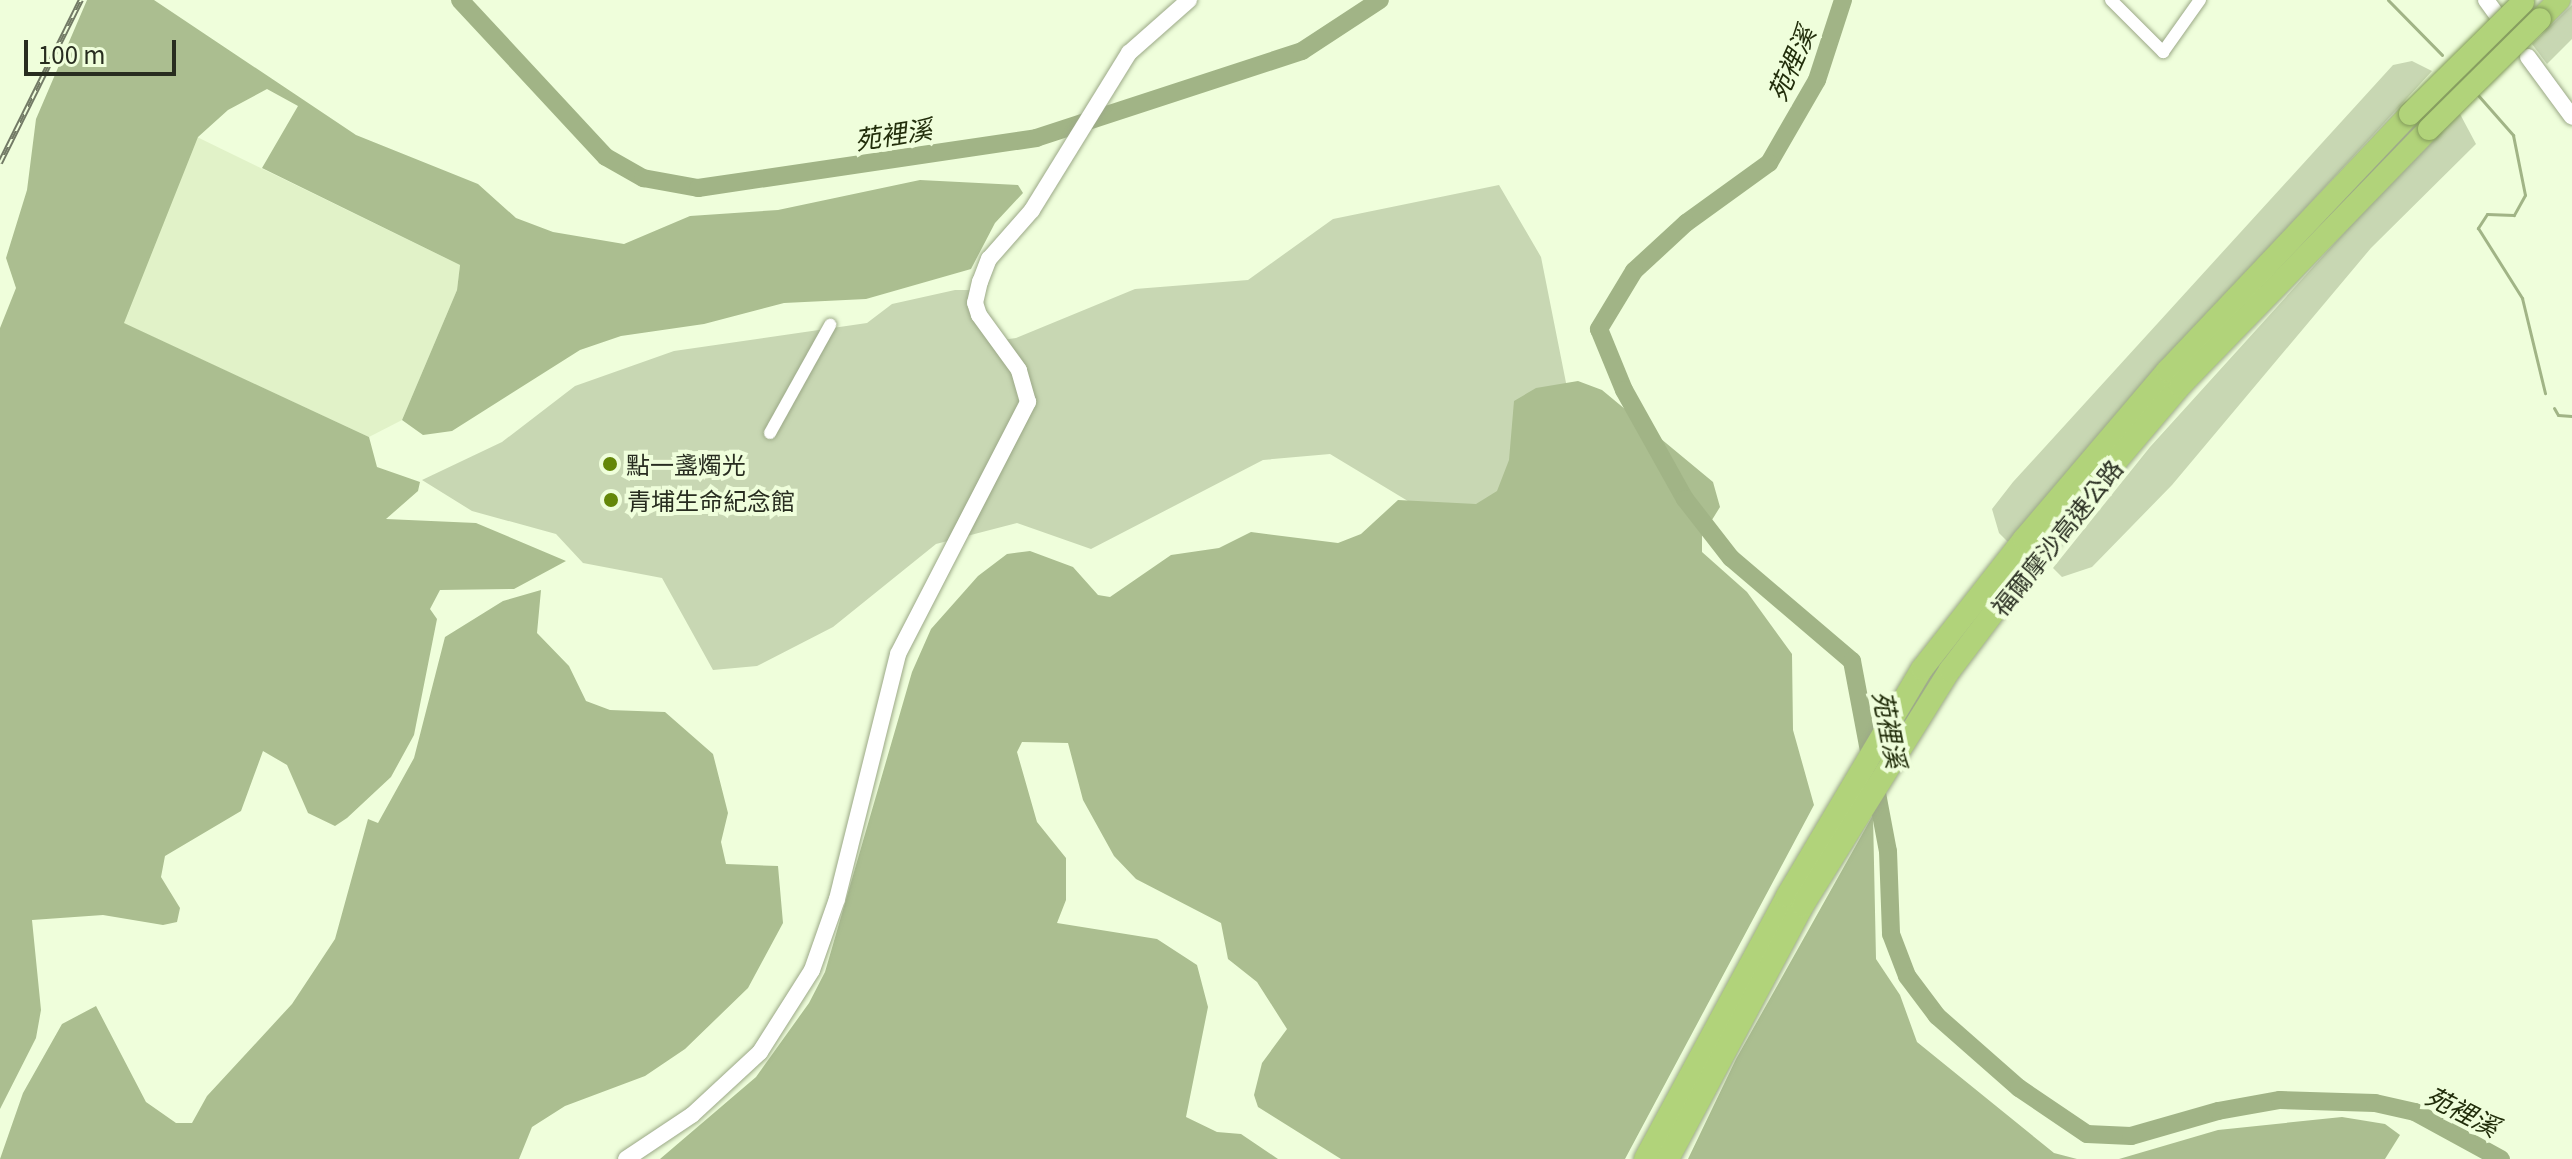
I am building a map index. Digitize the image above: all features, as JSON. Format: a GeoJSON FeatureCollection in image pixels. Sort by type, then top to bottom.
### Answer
{"type":"FeatureCollection","features":[{"type":"Feature","properties":{"kind":"highway","name":"福爾摩沙高速公路"},"geometry":{"type":"LineString","coordinates":[[2032,544],[2180,386],[2559,0]]}},
{"type":"Feature","properties":{"kind":"highway","name":"福爾摩沙高速公路"},"geometry":{"type":"LineString","coordinates":[[1645,1159],[1795,900],[2032,544],[2167,371],[2410,114],[2524,1]]}},
{"type":"Feature","properties":{"kind":"highway","name":"福爾摩沙高速公路"},"geometry":{"type":"LineString","coordinates":[[1668,1159],[1795,900]]}},
{"type":"Feature","properties":{"kind":"main road"},"geometry":{"type":"LineString","coordinates":[[626,1159],[692,1115],[760,1052],[812,970],[837,899],[898,654],[1025,416],[1028,391],[1019,370],[979,315],[975,303],[980,282],[989,259],[1032,210],[1129,53],[1189,0]]}},
{"type":"Feature","properties":{"kind":"main road"},"geometry":{"type":"LineString","coordinates":[[2528,57],[2572,117]]}},
{"type":"Feature","properties":{"kind":"street"},"geometry":{"type":"LineString","coordinates":[[2111,0],[2163,52],[2200,0]]}},
{"type":"Feature","properties":{"kind":"street"},"geometry":{"type":"LineString","coordinates":[[770,433],[830,325]]}},
{"type":"Feature","properties":{"kind":"shaded area"},"geometry":{"type":"Polygon","coordinates":[[[87,0],[154,0],[356,135],[478,184],[516,218],[553,232],[624,244],[690,216],[778,210],[920,180],[1018,185],[1023,193],[995,223],[971,269],[866,299],[784,303],[704,324],[621,336],[580,350],[452,431],[423,435],[402,420],[457,290],[460,265],[262,168],[298,106],[267,89],[228,110],[198,137],[124,323],[369,437],[377,467],[420,482],[418,491],[386,519],[476,523],[566,561],[514,589],[440,590],[430,609],[437,619],[414,735],[391,777],[347,818],[335,826],[308,813],[287,765],[263,751],[241,811],[165,856],[161,877],[180,908],[177,922],[163,925],[103,915],[32,920],[41,1010],[36,1038],[0,1109],[0,328],[16,288],[6,258],[27,190],[36,119],[87,0]]]}},
{"type":"Feature","properties":{"kind":"shaded area"},"geometry":{"type":"Polygon","coordinates":[[[2572,5],[2572,39],[2547,64],[2532,44],[2572,5]]]}},
{"type":"Feature","properties":{"kind":"shaded area"},"geometry":{"type":"Polygon","coordinates":[[[2412,61],[2432,71],[2164,362],[2011,545],[1999,533],[1992,509],[2013,482],[2393,65],[2412,61]]]}},
{"type":"Feature","properties":{"kind":"shaded area"},"geometry":{"type":"Polygon","coordinates":[[[2460,114],[2476,144],[2371,248],[2172,485],[2092,567],[2062,577],[2053,568],[2150,447],[2381,192],[2460,114]]]}},
{"type":"Feature","properties":{"kind":"shaded area"},"geometry":{"type":"Polygon","coordinates":[[[197,137],[460,265],[457,290],[402,420],[369,437],[123,323],[197,137]]]}},
{"type":"Feature","properties":{"kind":"shaded area"},"geometry":{"type":"Polygon","coordinates":[[[1499,185],[1541,257],[1575,428],[1569,494],[1441,521],[1330,454],[1263,460],[1091,549],[1017,523],[936,544],[833,627],[757,666],[713,670],[662,578],[583,563],[556,534],[472,511],[422,480],[502,442],[575,386],[674,351],[867,323],[892,304],[955,290],[970,290],[972,315],[989,342],[1016,338],[1135,289],[1248,280],[1333,219],[1499,185]]]}},
{"type":"Feature","properties":{"kind":"shaded area"},"geometry":{"type":"Polygon","coordinates":[[[1578,381],[1602,390],[1713,482],[1720,507],[1702,536],[1702,552],[1747,592],[1792,654],[1793,730],[1814,805],[1625,1159],[1341,1159],[1258,1107],[1254,1095],[1262,1063],[1287,1029],[1257,982],[1228,959],[1221,923],[1136,879],[1114,856],[1083,800],[1068,743],[1022,742],[1017,752],[1037,822],[1066,858],[1066,900],[1057,923],[1157,939],[1197,965],[1208,1007],[1186,1117],[1217,1132],[1241,1134],[1278,1159],[660,1159],[756,1077],[809,1003],[825,972],[912,672],[931,629],[978,576],[1007,554],[1030,551],[1073,567],[1098,595],[1110,597],[1171,555],[1219,548],[1251,532],[1338,543],[1361,534],[1398,500],[1476,504],[1497,491],[1509,460],[1514,401],[1536,388],[1578,381]]]}},
{"type":"Feature","properties":{"kind":"shaded area"},"geometry":{"type":"Polygon","coordinates":[[[541,590],[537,633],[569,666],[586,701],[610,710],[665,712],[713,754],[728,813],[721,842],[726,864],[778,866],[783,923],[748,988],[685,1049],[645,1076],[565,1106],[532,1127],[519,1159],[0,1159],[23,1093],[62,1024],[96,1006],[146,1102],[176,1123],[192,1123],[207,1096],[292,1004],[335,939],[368,819],[378,823],[414,758],[445,637],[503,601],[541,590]]]}},
{"type":"Feature","properties":{"kind":"shaded area"},"geometry":{"type":"Polygon","coordinates":[[[1873,815],[1876,959],[1900,995],[1917,1042],[2054,1153],[2077,1159],[1688,1159],[1736,1059],[1873,815]]]}},
{"type":"Feature","properties":{"kind":"shaded area"},"geometry":{"type":"Polygon","coordinates":[[[2342,1117],[2385,1124],[2400,1135],[2385,1159],[2119,1159],[2218,1130],[2342,1117]]]}},
{"type":"Feature","properties":{"kind":"waterway","name":"苑裡溪"},"geometry":{"type":"LineString","coordinates":[[460,0],[606,157],[643,178],[698,188],[1036,138],[1302,51],[1380,0]]}},
{"type":"Feature","properties":{"kind":"waterway","name":"苑裡溪"},"geometry":{"type":"LineString","coordinates":[[1843,0],[1817,80],[1769,163],[1686,223],[1634,271],[1599,329],[1624,390],[1685,499],[1731,558],[1852,661],[1888,851],[1891,934],[1907,976],[1937,1016],[2019,1088],[2087,1134],[2131,1136],[2218,1111],[2280,1100],[2375,1103],[2415,1112],[2501,1159]]}},
{"type":"Feature","properties":{"kind":"waterway"},"geometry":{"type":"LineString","coordinates":[[2388,0],[2442,55]]}},
{"type":"Feature","properties":{"kind":"waterway"},"geometry":{"type":"LineString","coordinates":[[2477,94],[2513,135],[2525,195],[2514,215],[2487,214],[2478,228],[2522,298],[2545,393]]}},
{"type":"Feature","properties":{"kind":"waterway"},"geometry":{"type":"LineString","coordinates":[[2554,408],[2558,415],[2572,416]]}},
{"type":"Feature","properties":{"kind":"railway"},"geometry":{"type":"LineString","coordinates":[[0,163],[81,0]]}},
{"type":"Feature","properties":{"kind":"place","name":"點一盞燭光"},"geometry":{"type":"Point","coordinates":[610,464]}},
{"type":"Feature","properties":{"kind":"place","name":"青埔生命紀念館"},"geometry":{"type":"Point","coordinates":[611,500]}}]}
